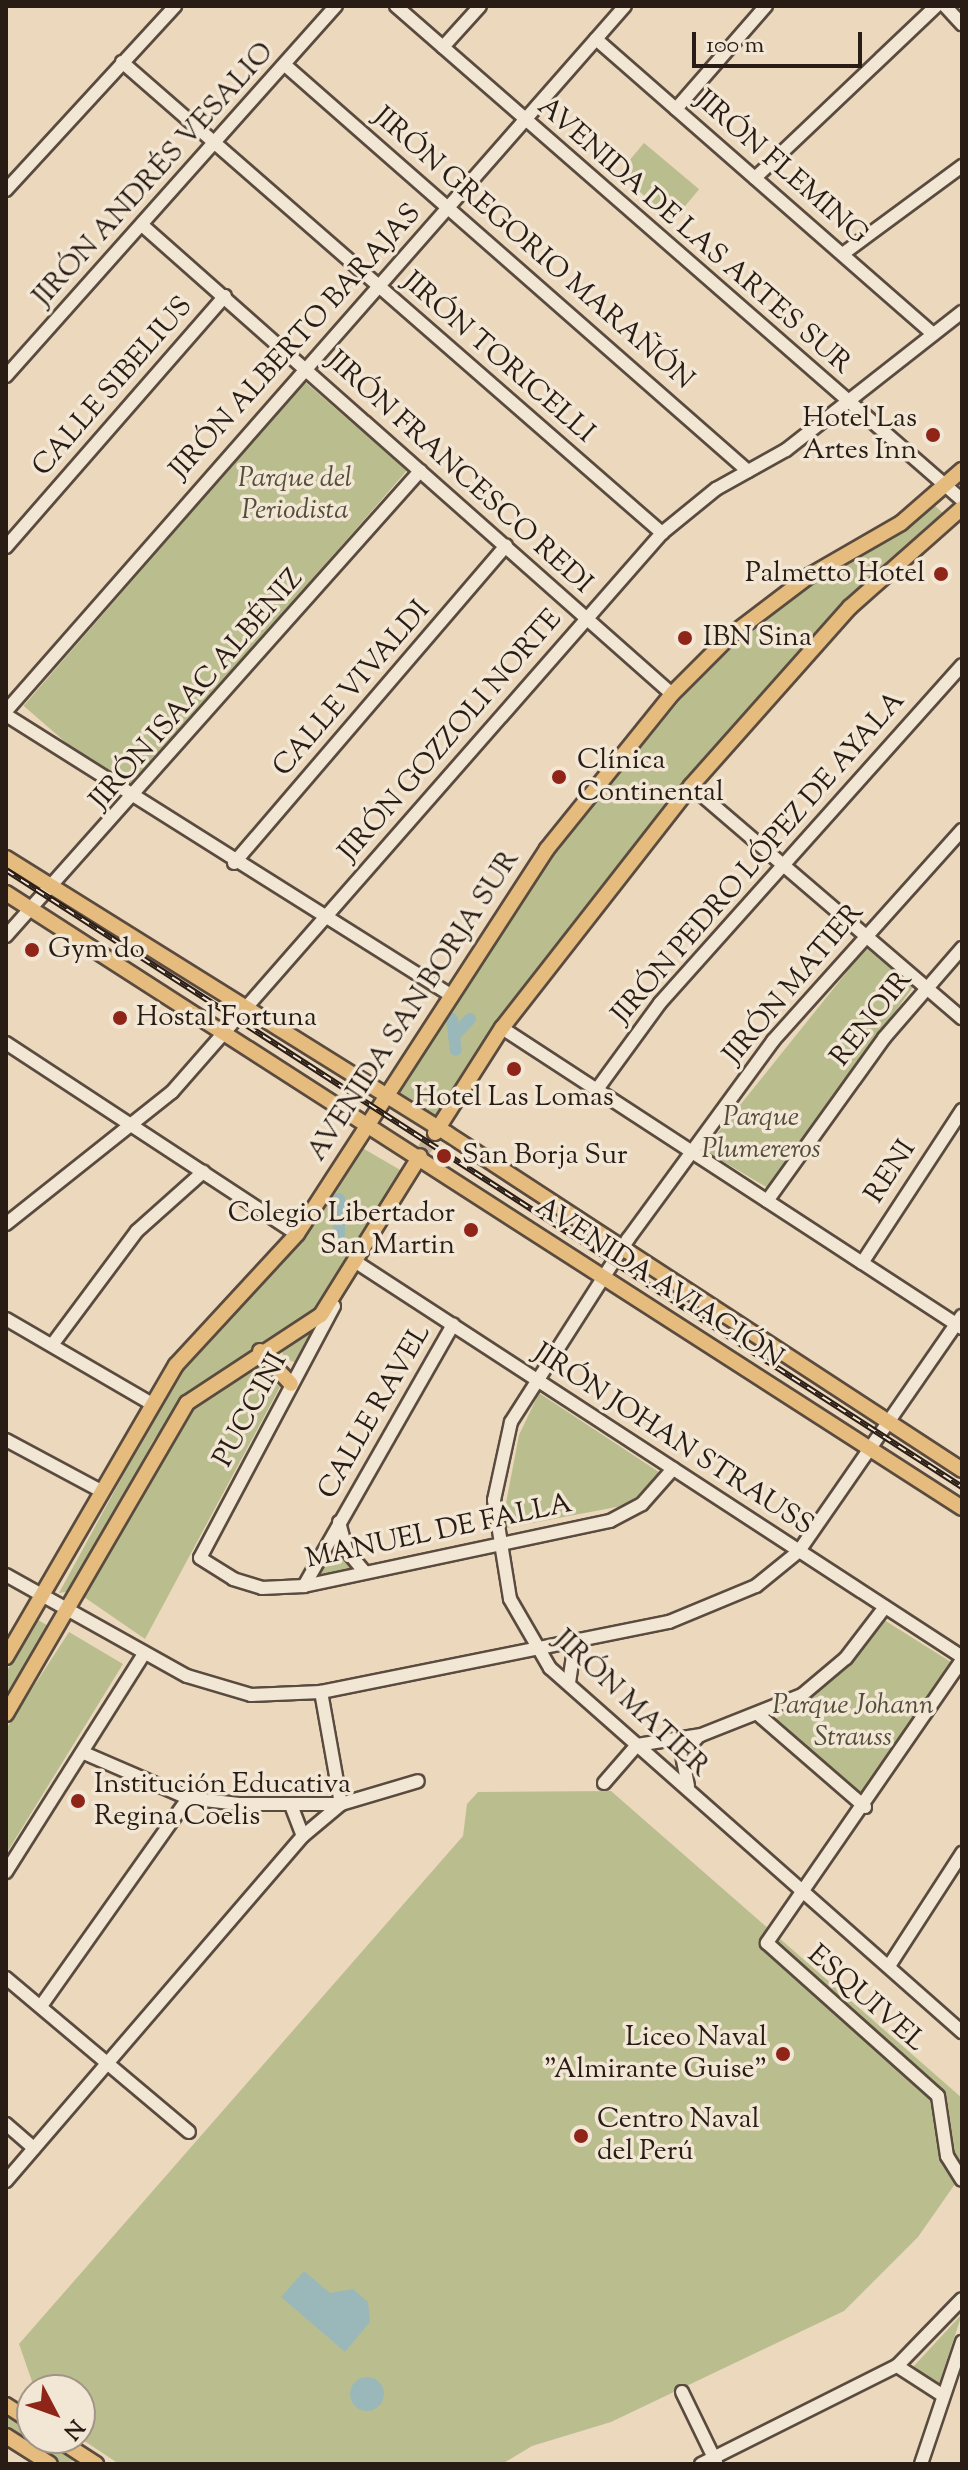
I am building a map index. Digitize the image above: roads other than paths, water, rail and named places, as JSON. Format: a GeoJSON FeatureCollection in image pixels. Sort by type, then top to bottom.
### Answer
{"type":"FeatureCollection","features":[{"type":"Feature","properties":{"kind":"main road","name":"AVENIDA SAN BORJA SUR"},"geometry":{"type":"LineString","coordinates":[[6,1657],[176,1365],[297,1234],[449,994],[547,849],[672,694],[769,605],[901,523],[962,470]]}},
{"type":"Feature","properties":{"kind":"main road"},"geometry":{"type":"LineString","coordinates":[[437,1130],[502,1028],[691,786],[850,607],[962,508]]}},
{"type":"Feature","properties":{"kind":"main road","name":"AVENIDA AVIACIÓN"},"geometry":{"type":"LineString","coordinates":[[6,858],[622,1247],[962,1470]]}},
{"type":"Feature","properties":{"kind":"main road","name":"AVENIDA AVIACIÓN"},"geometry":{"type":"LineString","coordinates":[[6,893],[962,1508]]}},
{"type":"Feature","properties":{"kind":"main road"},"geometry":{"type":"LineString","coordinates":[[6,1714],[187,1403],[260,1351],[307,1325],[346,1284],[420,1158]]}},
{"type":"Feature","properties":{"kind":"main road"},"geometry":{"type":"LineString","coordinates":[[260,1351],[291,1384]]}},
{"type":"Feature","properties":{"kind":"main road"},"geometry":{"type":"LineString","coordinates":[[6,2436],[50,2464]]}},
{"type":"Feature","properties":{"kind":"street"},"geometry":{"type":"LineString","coordinates":[[7,187],[175,6]]}},
{"type":"Feature","properties":{"kind":"street","name":"JIRÓN ANDRÉS VESALIO"},"geometry":{"type":"LineString","coordinates":[[6,376],[336,6]]}},
{"type":"Feature","properties":{"kind":"street","name":"AVENIDA DE LAS ARTES SUR"},"geometry":{"type":"LineString","coordinates":[[396,6],[962,500]]}},
{"type":"Feature","properties":{"kind":"street"},"geometry":{"type":"LineString","coordinates":[[443,47],[480,6]]}},
{"type":"Feature","properties":{"kind":"street","name":"JIRÓN ALBERTO BARAJAS"},"geometry":{"type":"LineString","coordinates":[[6,713],[304,367],[625,6]]}},
{"type":"Feature","properties":{"kind":"street"},"geometry":{"type":"LineString","coordinates":[[676,109],[766,6]]}},
{"type":"Feature","properties":{"kind":"street"},"geometry":{"type":"LineString","coordinates":[[755,178],[936,6]]}},
{"type":"Feature","properties":{"kind":"street"},"geometry":{"type":"LineString","coordinates":[[945,6],[962,24]]}},
{"type":"Feature","properties":{"kind":"street","name":"JIRÓN FLEMING"},"geometry":{"type":"LineString","coordinates":[[596,39],[933,334]]}},
{"type":"Feature","properties":{"kind":"street","name":"JIRÓN TORICELLI"},"geometry":{"type":"LineString","coordinates":[[122,62],[662,533]]}},
{"type":"Feature","properties":{"kind":"street","name":"JIRÓN GREGORIO MARAÑÓN"},"geometry":{"type":"LineString","coordinates":[[285,65],[748,471]]}},
{"type":"Feature","properties":{"kind":"street"},"geometry":{"type":"LineString","coordinates":[[844,253],[962,166]]}},
{"type":"Feature","properties":{"kind":"street","name":"JIRÓN FRANCESCO REDI"},"geometry":{"type":"LineString","coordinates":[[142,225],[672,694]]}},
{"type":"Feature","properties":{"kind":"street","name":"CALLE SIBELIUS"},"geometry":{"type":"LineString","coordinates":[[6,547],[225,296]]}},
{"type":"Feature","properties":{"kind":"street","name":"JIRÓN GOZZOLI NORTE"},"geometry":{"type":"LineString","coordinates":[[6,1224],[135,1127],[223,1034],[323,916],[662,533],[848,403],[962,312]]}},
{"type":"Feature","properties":{"kind":"street","name":"JIRÓN ISAAC ALBÉNIZ"},"geometry":{"type":"LineString","coordinates":[[6,936],[54,889],[420,471]]}},
{"type":"Feature","properties":{"kind":"street","name":"CALLE VIVALDI"},"geometry":{"type":"LineString","coordinates":[[234,863],[506,546]]}},
{"type":"Feature","properties":{"kind":"street","name":"JIRÓN PEDRO LÓPEZ DE AYALA"},"geometry":{"type":"LineString","coordinates":[[598,1088],[782,861],[962,665]]}},
{"type":"Feature","properties":{"kind":"street"},"geometry":{"type":"LineString","coordinates":[[6,713],[132,799],[449,994]]}},
{"type":"Feature","properties":{"kind":"street"},"geometry":{"type":"LineString","coordinates":[[691,786],[867,933],[962,1018]]}},
{"type":"Feature","properties":{"kind":"street","name":"JIRÓN MATIER"},"geometry":{"type":"LineString","coordinates":[[962,830],[867,933],[690,1151],[534,1379],[500,1462],[496,1540],[510,1599],[535,1650],[637,1745],[962,2032]]}},
{"type":"Feature","properties":{"kind":"street","name":"RENOIR"},"geometry":{"type":"LineString","coordinates":[[767,1201],[927,986],[962,948]]}},
{"type":"Feature","properties":{"kind":"street"},"geometry":{"type":"LineString","coordinates":[[6,1575],[144,1654],[222,1689],[288,1697],[575,1642],[715,1607],[799,1551],[873,1452],[960,1323],[862,1263],[502,1028]]}},
{"type":"Feature","properties":{"kind":"street"},"geometry":{"type":"LineString","coordinates":[[7,1046],[297,1234]]}},
{"type":"Feature","properties":{"kind":"street","name":"RENI"},"geometry":{"type":"LineString","coordinates":[[862,1263],[962,1110]]}},
{"type":"Feature","properties":{"kind":"street"},"geometry":{"type":"LineString","coordinates":[[52,1345],[119,1251],[203,1172]]}},
{"type":"Feature","properties":{"kind":"street","name":"JIRÓN JOHAN STRAUSS"},"geometry":{"type":"LineString","coordinates":[[359,1264],[962,1658]]}},
{"type":"Feature","properties":{"kind":"street","name":"PUCCINI"},"geometry":{"type":"LineString","coordinates":[[200,1558],[346,1284]]}},
{"type":"Feature","properties":{"kind":"street"},"geometry":{"type":"LineString","coordinates":[[6,1319],[152,1404]]}},
{"type":"Feature","properties":{"kind":"street","name":"CALLE RAVEL"},"geometry":{"type":"LineString","coordinates":[[304,1586],[453,1325]]}},
{"type":"Feature","properties":{"kind":"street"},"geometry":{"type":"LineString","coordinates":[[6,1440],[101,1491]]}},
{"type":"Feature","properties":{"kind":"street","name":"MANUEL DE FALLA"},"geometry":{"type":"LineString","coordinates":[[200,1558],[262,1588],[304,1586],[496,1540],[627,1515],[673,1469]]}},
{"type":"Feature","properties":{"kind":"street","name":"CALLE RAVEL"},"geometry":{"type":"LineString","coordinates":[[339,1522],[347,1551],[364,1571]]}},
{"type":"Feature","properties":{"kind":"street"},"geometry":{"type":"LineString","coordinates":[[604,1783],[637,1745],[701,1735],[760,1716],[802,1695],[846,1658],[885,1607]]}},
{"type":"Feature","properties":{"kind":"street"},"geometry":{"type":"LineString","coordinates":[[569,1683],[575,1642]]}},
{"type":"Feature","properties":{"kind":"street"},"geometry":{"type":"LineString","coordinates":[[6,1872],[144,1654]]}},
{"type":"Feature","properties":{"kind":"street"},"geometry":{"type":"LineString","coordinates":[[807,1893],[962,1658]]}},
{"type":"Feature","properties":{"kind":"street"},"geometry":{"type":"LineString","coordinates":[[321,1692],[341,1804]]}},
{"type":"Feature","properties":{"kind":"street"},"geometry":{"type":"LineString","coordinates":[[760,1716],[865,1807]]}},
{"type":"Feature","properties":{"kind":"street"},"geometry":{"type":"LineString","coordinates":[[692,1793],[680,1764],[701,1735]]}},
{"type":"Feature","properties":{"kind":"street"},"geometry":{"type":"LineString","coordinates":[[84,1753],[188,1798],[291,1805],[341,1804],[418,1781]]}},
{"type":"Feature","properties":{"kind":"street"},"geometry":{"type":"LineString","coordinates":[[41,2006],[188,1798]]}},
{"type":"Feature","properties":{"kind":"street"},"geometry":{"type":"LineString","coordinates":[[6,2181],[303,1836],[341,1804]]}},
{"type":"Feature","properties":{"kind":"street"},"geometry":{"type":"LineString","coordinates":[[291,1805],[303,1836]]}},
{"type":"Feature","properties":{"kind":"street"},"geometry":{"type":"LineString","coordinates":[[889,1966],[962,1853]]}},
{"type":"Feature","properties":{"kind":"street","name":"ESQUIVEL"},"geometry":{"type":"LineString","coordinates":[[807,1893],[770,1939],[938,2096],[947,2156],[962,2180]]}},
{"type":"Feature","properties":{"kind":"street"},"geometry":{"type":"LineString","coordinates":[[6,1978],[189,2132]]}},
{"type":"Feature","properties":{"kind":"street"},"geometry":{"type":"LineString","coordinates":[[6,2124],[34,2148]]}},
{"type":"Feature","properties":{"kind":"street"},"geometry":{"type":"LineString","coordinates":[[682,2392],[711,2462],[897,2366],[962,2299]]}},
{"type":"Feature","properties":{"kind":"street"},"geometry":{"type":"LineString","coordinates":[[921,2464],[962,2342]]}},
{"type":"Feature","properties":{"kind":"street"},"geometry":{"type":"LineString","coordinates":[[897,2366],[942,2395]]}},
{"type":"Feature","properties":{"kind":"water"},"geometry":{"type":"Polygon","coordinates":[[[304,2271],[330,2293],[353,2289],[368,2302],[370,2322],[345,2352],[281,2297],[304,2271]]]}},
{"type":"Feature","properties":{"kind":"water"},"geometry":{"type":"Polygon","coordinates":[[[367,2377],[379,2382],[384,2394],[379,2406],[367,2411],[355,2406],[350,2394],[355,2382],[367,2377]]]}},
{"type":"Feature","properties":{"kind":"waterway"},"geometry":{"type":"LineString","coordinates":[[452,1019],[456,1050]]}},
{"type":"Feature","properties":{"kind":"waterway"},"geometry":{"type":"LineString","coordinates":[[455,1035],[470,1019]]}},
{"type":"Feature","properties":{"kind":"waterway"},"geometry":{"type":"LineString","coordinates":[[339,1199],[339,1235]]}},
{"type":"Feature","properties":{"kind":"tunnel"},"geometry":{"type":"LineString","coordinates":[[420,1156],[435,1133]]}},
{"type":"Feature","properties":{"kind":"railway"},"geometry":{"type":"LineString","coordinates":[[6,870],[962,1487]]}},
{"type":"Feature","properties":{"kind":"place","name":"Hotel Las Artes Inn"},"geometry":{"type":"Point","coordinates":[933,435]}},
{"type":"Feature","properties":{"kind":"place","name":"Palmetto Hotel"},"geometry":{"type":"Point","coordinates":[941,574]}},
{"type":"Feature","properties":{"kind":"place","name":"IBN Sina"},"geometry":{"type":"Point","coordinates":[685,638]}},
{"type":"Feature","properties":{"kind":"place","name":"Clínica Continental"},"geometry":{"type":"Point","coordinates":[559,777]}},
{"type":"Feature","properties":{"kind":"place","name":"Gym do"},"geometry":{"type":"Point","coordinates":[32,950]}},
{"type":"Feature","properties":{"kind":"place","name":"Hostal Fortuna"},"geometry":{"type":"Point","coordinates":[120,1018]}},
{"type":"Feature","properties":{"kind":"place","name":"Hotel Las Lomas"},"geometry":{"type":"Point","coordinates":[514,1069]}},
{"type":"Feature","properties":{"kind":"place","name":"San Borja Sur"},"geometry":{"type":"Point","coordinates":[444,1156]}},
{"type":"Feature","properties":{"kind":"place","name":"Colegio Libertador San Martin"},"geometry":{"type":"Point","coordinates":[471,1230]}},
{"type":"Feature","properties":{"kind":"place","name":"Institución Educativa Regina Coelis"},"geometry":{"type":"Point","coordinates":[78,1801]}},
{"type":"Feature","properties":{"kind":"place","name":"Liceo Naval \"Almirante Guise\""},"geometry":{"type":"Point","coordinates":[783,2054]}},
{"type":"Feature","properties":{"kind":"place","name":"Centro Naval del Perú"},"geometry":{"type":"Point","coordinates":[581,2136]}},
{"type":"Feature","properties":{"kind":"park label","name":"Parque del Periodista"},"geometry":{"type":"Point","coordinates":[295,495]}},
{"type":"Feature","properties":{"kind":"park label","name":"Parque Plumereros"},"geometry":{"type":"Point","coordinates":[761,1134]}},
{"type":"Feature","properties":{"kind":"park label","name":"Parque Johann Strauss"},"geometry":{"type":"Point","coordinates":[853,1722]}}]}
